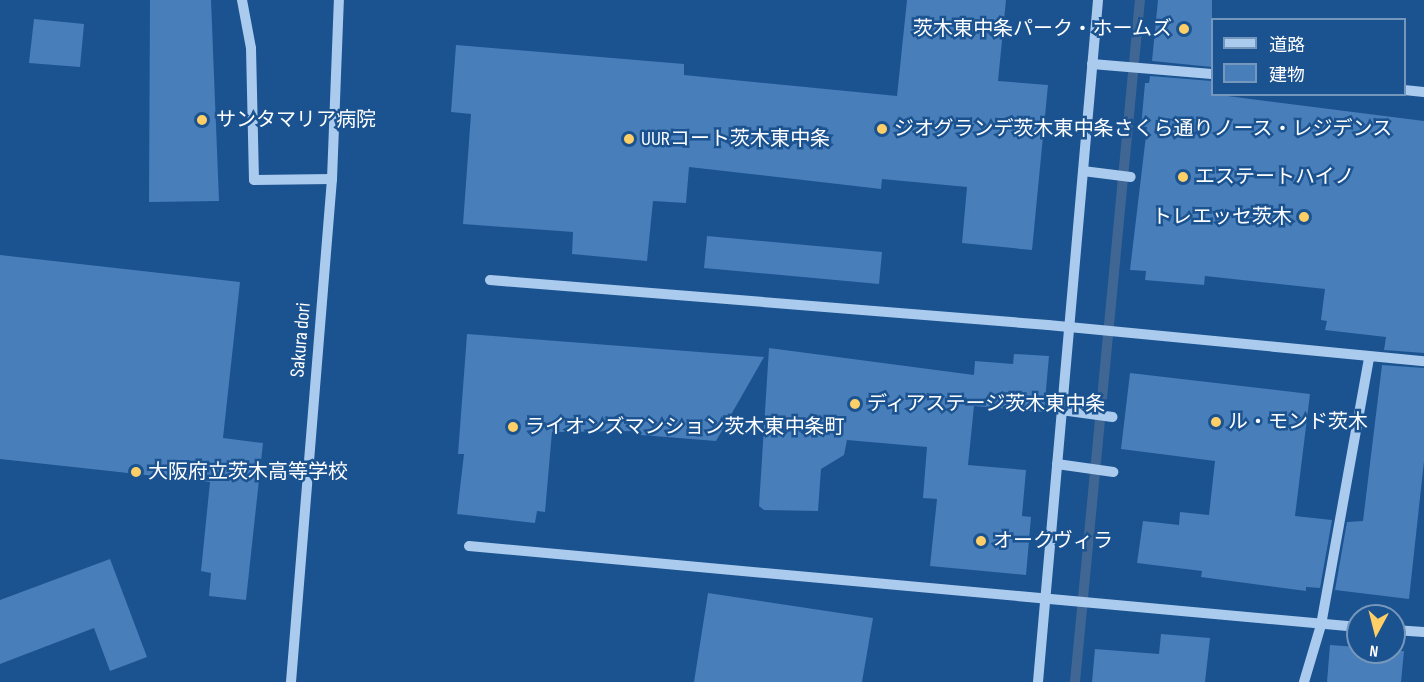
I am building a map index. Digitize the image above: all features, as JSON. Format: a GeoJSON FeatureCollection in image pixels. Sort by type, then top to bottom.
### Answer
{"type":"FeatureCollection","features":[{"type":"Feature","properties":{"kind":"street"},"geometry":{"type":"LineString","coordinates":[[242,0],[251,48],[254,180],[332,179]]}},
{"type":"Feature","properties":{"kind":"street","name":"Sakura dori"},"geometry":{"type":"LineString","coordinates":[[291,682],[332,179],[339,0]]}},
{"type":"Feature","properties":{"kind":"street"},"geometry":{"type":"LineString","coordinates":[[1038,682],[1098,0]]}},
{"type":"Feature","properties":{"kind":"street"},"geometry":{"type":"LineString","coordinates":[[1092,64],[1211,74]]}},
{"type":"Feature","properties":{"kind":"street"},"geometry":{"type":"LineString","coordinates":[[1406,90],[1424,92]]}},
{"type":"Feature","properties":{"kind":"street"},"geometry":{"type":"LineString","coordinates":[[1083,171],[1131,177]]}},
{"type":"Feature","properties":{"kind":"street"},"geometry":{"type":"LineString","coordinates":[[490,280],[1069,327],[1424,361]]}},
{"type":"Feature","properties":{"kind":"street"},"geometry":{"type":"LineString","coordinates":[[1304,682],[1322,625],[1369,357]]}},
{"type":"Feature","properties":{"kind":"street"},"geometry":{"type":"LineString","coordinates":[[1061,410],[1113,417]]}},
{"type":"Feature","properties":{"kind":"street"},"geometry":{"type":"LineString","coordinates":[[1057,464],[1113,472]]}},
{"type":"Feature","properties":{"kind":"street"},"geometry":{"type":"LineString","coordinates":[[469,546],[1346,626]]}},
{"type":"Feature","properties":{"kind":"street"},"geometry":{"type":"LineString","coordinates":[[1406,631],[1424,632]]}},
{"type":"Feature","properties":{"kind":"building"},"geometry":{"type":"Polygon","coordinates":[[[150,0],[211,0],[219,201],[149,202],[150,0]]]}},
{"type":"Feature","properties":{"kind":"building"},"geometry":{"type":"Polygon","coordinates":[[[907,0],[1006,0],[998,81],[1048,85],[1032,250],[962,243],[967,187],[882,179],[881,189],[689,167],[686,203],[653,201],[647,261],[572,254],[573,232],[463,224],[471,114],[451,112],[456,45],[684,64],[684,75],[897,96],[907,0]]]}},
{"type":"Feature","properties":{"kind":"building","name":"茨木東中条パーク・ホームズ"},"geometry":{"type":"Polygon","coordinates":[[[1158,0],[1212,0],[1211,67],[1152,61],[1158,0]]]}},
{"type":"Feature","properties":{"kind":"building"},"geometry":{"type":"Polygon","coordinates":[[[34,19],[84,24],[80,67],[29,63],[34,19]]]}},
{"type":"Feature","properties":{"kind":"building"},"geometry":{"type":"Polygon","coordinates":[[[1150,76],[1211,81],[1211,96],[1228,96],[1424,121],[1424,353],[1384,350],[1386,337],[1325,330],[1327,321],[1321,320],[1325,289],[1205,276],[1204,285],[1145,280],[1146,271],[1130,270],[1147,127],[1141,127],[1145,83],[1149,83],[1150,76]]]}},
{"type":"Feature","properties":{"kind":"building"},"geometry":{"type":"Polygon","coordinates":[[[707,236],[882,252],[879,284],[704,268],[707,236]]]}},
{"type":"Feature","properties":{"kind":"building"},"geometry":{"type":"Polygon","coordinates":[[[0,255],[240,282],[223,438],[263,443],[246,600],[209,596],[211,573],[201,571],[210,482],[0,459],[0,255]]]}},
{"type":"Feature","properties":{"kind":"building","name":"ライオンズマンション茨木東中条町"},"geometry":{"type":"Polygon","coordinates":[[[467,334],[764,357],[716,441],[641,435],[641,431],[552,432],[545,512],[537,511],[535,523],[457,514],[464,454],[458,454],[467,334]]]}},
{"type":"Feature","properties":{"kind":"building"},"geometry":{"type":"Polygon","coordinates":[[[769,348],[974,375],[975,361],[1013,364],[1014,354],[1049,356],[1044,412],[974,406],[968,465],[1026,470],[1022,516],[1031,517],[1026,575],[930,566],[937,499],[923,498],[927,447],[847,440],[844,455],[821,469],[818,511],[764,510],[759,506],[769,348]]]}},
{"type":"Feature","properties":{"kind":"building"},"geometry":{"type":"Polygon","coordinates":[[[1382,365],[1424,368],[1424,461],[1409,599],[1335,590],[1347,522],[1363,521],[1382,365]]]}},
{"type":"Feature","properties":{"kind":"building"},"geometry":{"type":"Polygon","coordinates":[[[1130,373],[1310,394],[1295,516],[1332,520],[1320,588],[1306,587],[1306,591],[1201,577],[1202,571],[1137,563],[1143,521],[1179,525],[1180,512],[1209,515],[1215,461],[1121,449],[1130,373]]]}},
{"type":"Feature","properties":{"kind":"building"},"geometry":{"type":"Polygon","coordinates":[[[110,559],[147,657],[110,671],[94,628],[0,664],[0,600],[110,559]]]}},
{"type":"Feature","properties":{"kind":"building"},"geometry":{"type":"Polygon","coordinates":[[[708,593],[873,618],[862,682],[694,682],[708,593]]]}},
{"type":"Feature","properties":{"kind":"building"},"geometry":{"type":"Polygon","coordinates":[[[1161,634],[1210,638],[1205,682],[1092,682],[1095,649],[1159,654],[1161,634]]]}},
{"type":"Feature","properties":{"kind":"building"},"geometry":{"type":"Polygon","coordinates":[[[1330,645],[1346,646],[1346,664],[1403,664],[1401,682],[1327,682],[1330,645]]]}},
{"type":"Feature","properties":{"kind":"waterway"},"geometry":{"type":"LineString","coordinates":[[1075,682],[1140,0]]}},
{"type":"Feature","properties":{"kind":"place","name":"茨木東中条パーク・ホームズ"},"geometry":{"type":"Point","coordinates":[1184,29]}},
{"type":"Feature","properties":{"kind":"place","name":"サンタマリア病院"},"geometry":{"type":"Point","coordinates":[202,120]}},
{"type":"Feature","properties":{"kind":"place","name":"ジオグランデ茨木東中条さくら通りノース・レジデンス"},"geometry":{"type":"Point","coordinates":[882,129]}},
{"type":"Feature","properties":{"kind":"place","name":"UURコート茨木東中条"},"geometry":{"type":"Point","coordinates":[629,139]}},
{"type":"Feature","properties":{"kind":"place","name":"エステートハイノ"},"geometry":{"type":"Point","coordinates":[1183,177]}},
{"type":"Feature","properties":{"kind":"place","name":"トレエッセ茨木"},"geometry":{"type":"Point","coordinates":[1304,217]}},
{"type":"Feature","properties":{"kind":"place","name":"ディアステージ茨木東中条"},"geometry":{"type":"Point","coordinates":[855,404]}},
{"type":"Feature","properties":{"kind":"place","name":"ル・モンド茨木"},"geometry":{"type":"Point","coordinates":[1216,422]}},
{"type":"Feature","properties":{"kind":"place","name":"ライオンズマンション茨木東中条町"},"geometry":{"type":"Point","coordinates":[513,427]}},
{"type":"Feature","properties":{"kind":"place","name":"大阪府立茨木高等学校"},"geometry":{"type":"Point","coordinates":[136,472]}},
{"type":"Feature","properties":{"kind":"place","name":"オークヴィラ"},"geometry":{"type":"Point","coordinates":[981,541]}}]}
